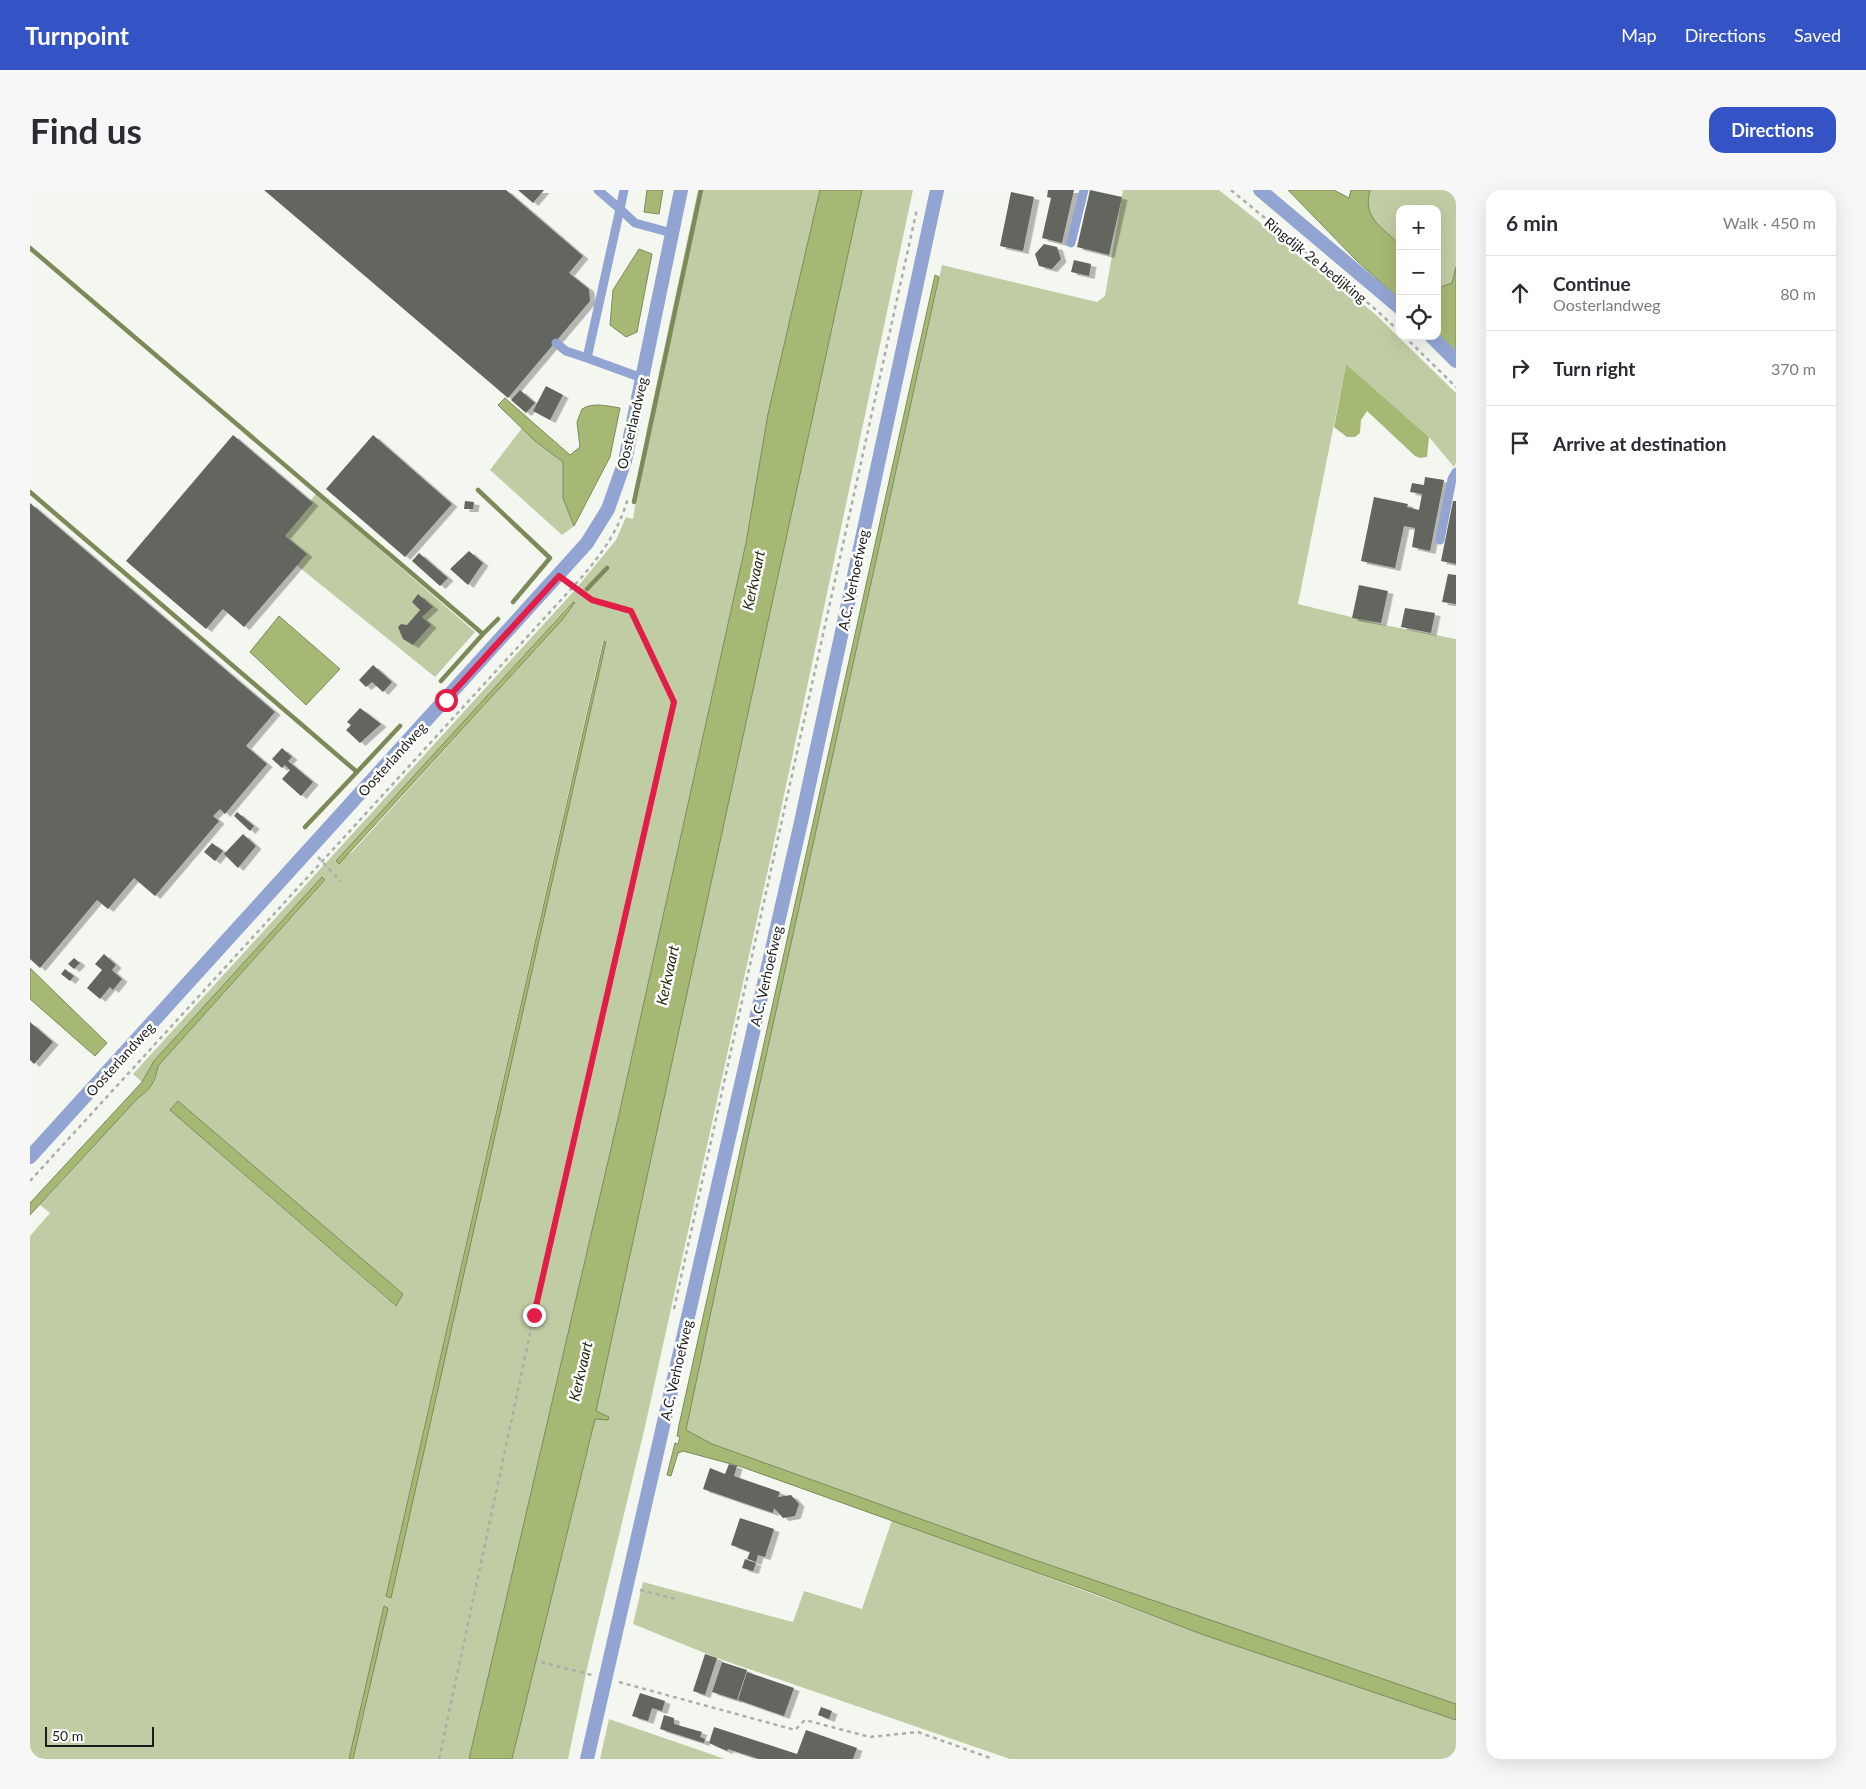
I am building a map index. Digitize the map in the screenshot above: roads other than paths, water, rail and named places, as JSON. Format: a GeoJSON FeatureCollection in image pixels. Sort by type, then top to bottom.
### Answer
{"type":"FeatureCollection","features":[{"type":"Feature","properties":{"kind":"street","name":"Oosterlandweg"},"geometry":{"type":"LineString","coordinates":[[30,1157],[588,542],[608,508],[624,461],[681,190]]}},
{"type":"Feature","properties":{"kind":"street","name":"A.C. Verhoefweg"},"geometry":{"type":"LineString","coordinates":[[587,1759],[599,1677],[802,822],[937,190]]}},
{"type":"Feature","properties":{"kind":"street","name":"Ringdijk 2e bedijking"},"geometry":{"type":"LineString","coordinates":[[1260,190],[1396,305]]}},
{"type":"Feature","properties":{"kind":"street"},"geometry":{"type":"LineString","coordinates":[[1435,340],[1456,361]]}},
{"type":"Feature","properties":{"kind":"lane"},"geometry":{"type":"LineString","coordinates":[[598,190],[635,222],[672,234]]}},
{"type":"Feature","properties":{"kind":"lane"},"geometry":{"type":"LineString","coordinates":[[587,358],[624,190]]}},
{"type":"Feature","properties":{"kind":"lane"},"geometry":{"type":"LineString","coordinates":[[1071,243],[1084,190]]}},
{"type":"Feature","properties":{"kind":"lane"},"geometry":{"type":"LineString","coordinates":[[556,343],[566,351],[642,378]]}},
{"type":"Feature","properties":{"kind":"lane"},"geometry":{"type":"LineString","coordinates":[[1440,540],[1452,479],[1456,472]]}},
{"type":"Feature","properties":{"kind":"water"},"geometry":{"type":"Polygon","coordinates":[[[647,190],[663,190],[659,214],[644,212],[647,190]]]}},
{"type":"Feature","properties":{"kind":"water","name":"Kerkvaart"},"geometry":{"type":"Polygon","coordinates":[[[820,190],[862,190],[596,1411],[609,1417],[608,1420],[595,1419],[512,1759],[469,1759],[620,1110],[746,543],[768,414],[820,190]]]}},
{"type":"Feature","properties":{"kind":"water"},"geometry":{"type":"Polygon","coordinates":[[[1288,190],[1334,190],[1349,198],[1351,190],[1370,190],[1368,200],[1371,215],[1380,227],[1396,241],[1396,296],[1356,260],[1288,190]]]}},
{"type":"Feature","properties":{"kind":"water"},"geometry":{"type":"Polygon","coordinates":[[[639,249],[652,254],[637,332],[626,337],[610,325],[613,290],[639,249]]]}},
{"type":"Feature","properties":{"kind":"water"},"geometry":{"type":"Polygon","coordinates":[[[1456,267],[1456,352],[1441,339],[1441,287],[1452,283],[1456,267]]]}},
{"type":"Feature","properties":{"kind":"water"},"geometry":{"type":"Polygon","coordinates":[[[935,275],[939,277],[746,1146],[686,1430],[712,1444],[1029,1558],[1456,1704],[1456,1720],[1204,1635],[1091,1592],[742,1467],[683,1451],[678,1453],[671,1476],[667,1475],[675,1443],[678,1444],[680,1437],[677,1436],[679,1425],[935,275]]]}},
{"type":"Feature","properties":{"kind":"water"},"geometry":{"type":"Polygon","coordinates":[[[505,398],[570,455],[580,447],[577,422],[582,409],[595,405],[620,408],[610,457],[574,526],[563,498],[563,462],[535,441],[498,405],[505,398]]]}},
{"type":"Feature","properties":{"kind":"water"},"geometry":{"type":"Polygon","coordinates":[[[573,602],[575,603],[562,620],[339,864],[336,861],[573,602]]]}},
{"type":"Feature","properties":{"kind":"water"},"geometry":{"type":"Polygon","coordinates":[[[279,616],[340,669],[306,705],[250,652],[279,616]]]}},
{"type":"Feature","properties":{"kind":"water"},"geometry":{"type":"Polygon","coordinates":[[[604,641],[606,642],[391,1598],[386,1596],[604,641]]]}},
{"type":"Feature","properties":{"kind":"water"},"geometry":{"type":"Polygon","coordinates":[[[322,877],[325,880],[158,1066],[154,1081],[149,1088],[30,1215],[30,1203],[142,1082],[154,1061],[322,877]]]}},
{"type":"Feature","properties":{"kind":"water"},"geometry":{"type":"Polygon","coordinates":[[[30,968],[107,1043],[95,1056],[30,999],[30,968]]]}},
{"type":"Feature","properties":{"kind":"water"},"geometry":{"type":"Polygon","coordinates":[[[178,1101],[403,1294],[396,1306],[170,1110],[178,1101]]]}},
{"type":"Feature","properties":{"kind":"water"},"geometry":{"type":"Polygon","coordinates":[[[384,1606],[388,1608],[353,1759],[349,1759],[384,1606]]]}},
{"type":"Feature","properties":{"kind":"waterway"},"geometry":{"type":"LineString","coordinates":[[634,502],[701,190]]}},
{"type":"Feature","properties":{"kind":"waterway"},"geometry":{"type":"LineString","coordinates":[[30,248],[483,634],[441,681]]}},
{"type":"Feature","properties":{"kind":"waterway"},"geometry":{"type":"LineString","coordinates":[[478,490],[550,558],[513,602]]}},
{"type":"Feature","properties":{"kind":"waterway"},"geometry":{"type":"LineString","coordinates":[[30,492],[357,772],[305,827]]}},
{"type":"Feature","properties":{"kind":"waterway"},"geometry":{"type":"LineString","coordinates":[[587,589],[607,568]]}},
{"type":"Feature","properties":{"kind":"waterway"},"geometry":{"type":"LineString","coordinates":[[483,634],[498,619]]}},
{"type":"Feature","properties":{"kind":"waterway"},"geometry":{"type":"LineString","coordinates":[[357,772],[400,726]]}}]}
